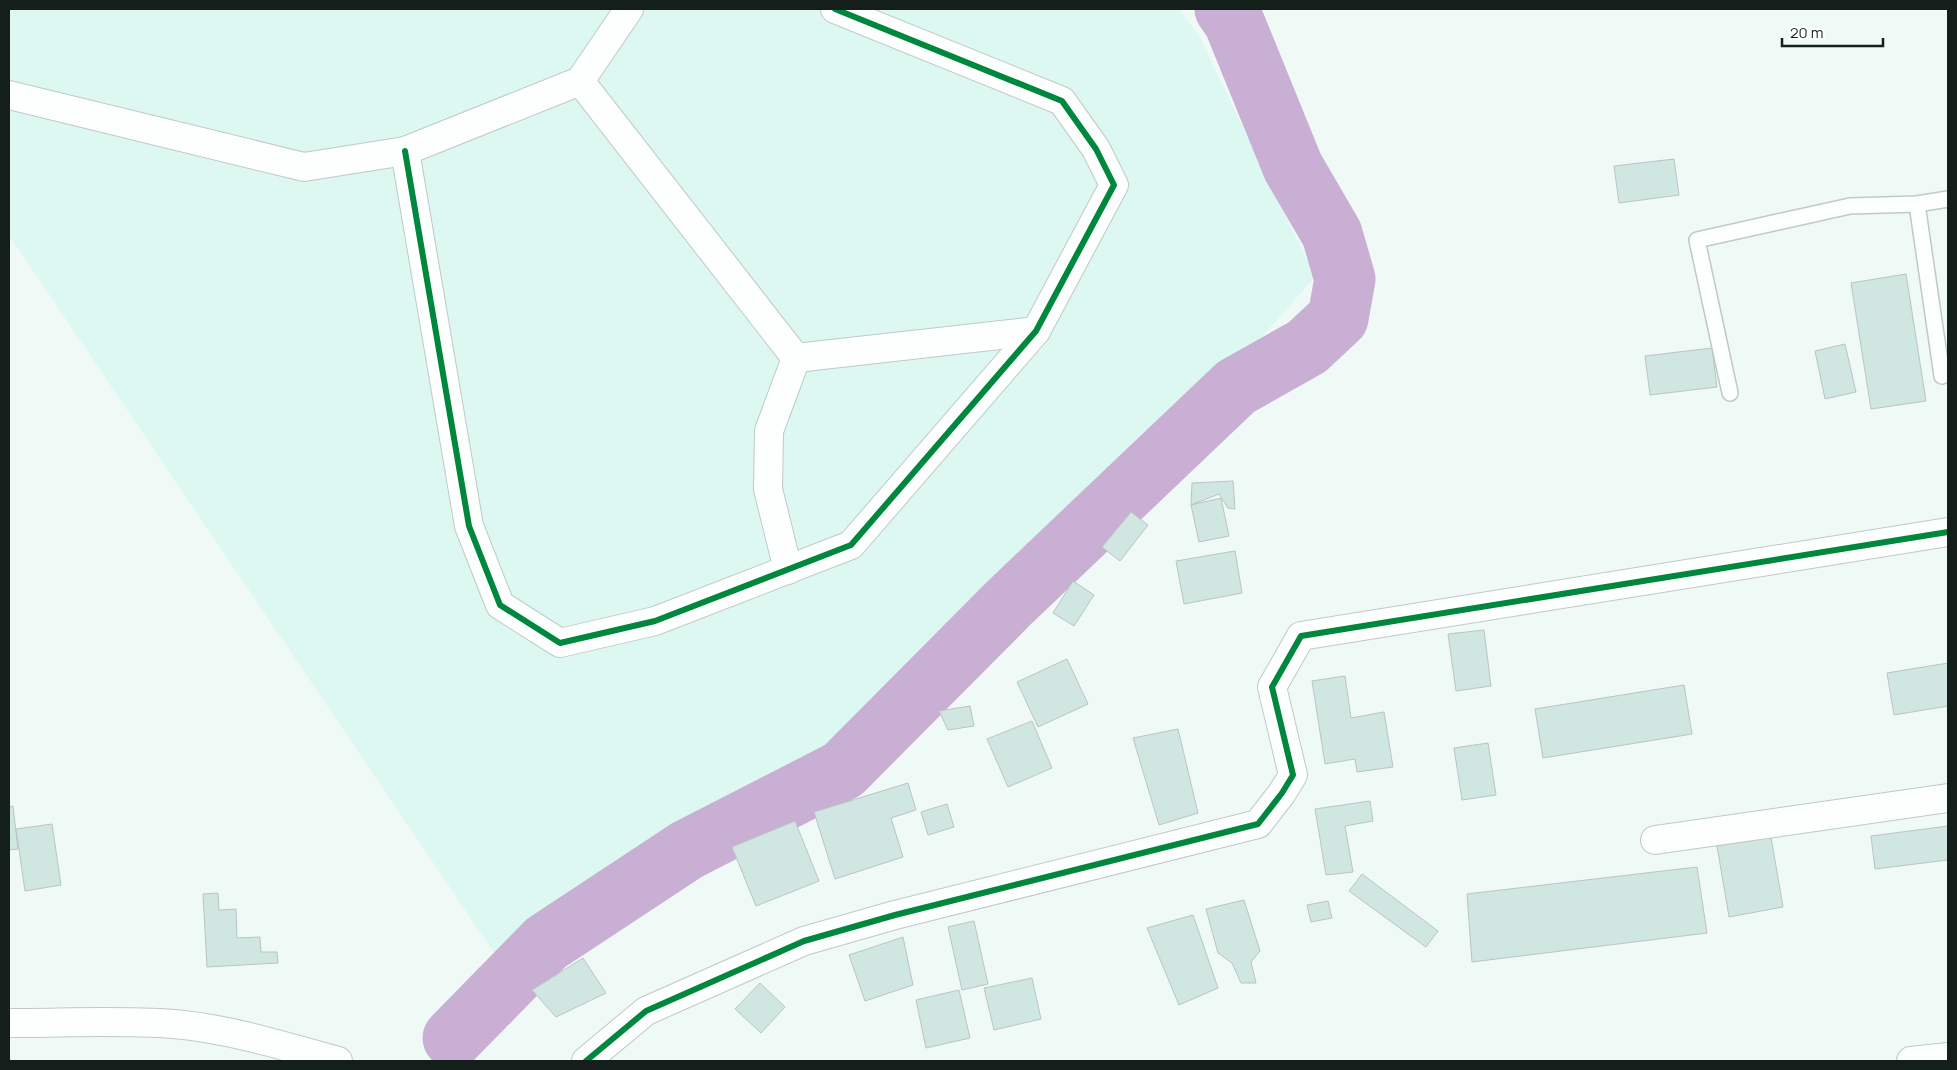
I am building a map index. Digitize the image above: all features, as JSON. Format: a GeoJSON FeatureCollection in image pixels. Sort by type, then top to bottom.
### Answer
{"type":"FeatureCollection","features":[{"type":"Feature","properties":{"kind":"street"},"geometry":{"type":"LineString","coordinates":[[9,95],[304,167],[405,151],[580,81],[629,9]]}},
{"type":"Feature","properties":{"kind":"street"},"geometry":{"type":"LineString","coordinates":[[405,151],[469,526],[500,605],[560,643],[655,621],[851,545],[1036,331],[1114,185],[1096,149],[1062,101],[835,9]]}},
{"type":"Feature","properties":{"kind":"street"},"geometry":{"type":"LineString","coordinates":[[580,81],[796,358]]}},
{"type":"Feature","properties":{"kind":"street"},"geometry":{"type":"LineString","coordinates":[[796,358],[1036,331]]}},
{"type":"Feature","properties":{"kind":"street"},"geometry":{"type":"LineString","coordinates":[[788,570],[768,489],[769,431],[796,358]]}},
{"type":"Feature","properties":{"kind":"street"},"geometry":{"type":"LineString","coordinates":[[586,1061],[646,1011],[804,941],[895,915],[1258,824],[1282,793],[1293,775],[1272,687],[1301,636],[1948,532]]}},
{"type":"Feature","properties":{"kind":"street"},"geometry":{"type":"LineString","coordinates":[[1655,840],[1948,798]]}},
{"type":"Feature","properties":{"kind":"street"},"geometry":{"type":"LineString","coordinates":[[9,1022],[96,1021],[175,1024],[255,1037],[338,1061]]}},
{"type":"Feature","properties":{"kind":"street"},"geometry":{"type":"LineString","coordinates":[[1911,1061],[1948,1057]]}},
{"type":"Feature","properties":{"kind":"lane"},"geometry":{"type":"LineString","coordinates":[[1730,393],[1697,240],[1850,206],[1917,204],[1948,199]]}},
{"type":"Feature","properties":{"kind":"lane"},"geometry":{"type":"LineString","coordinates":[[1917,204],[1942,376]]}},
{"type":"Feature","properties":{"kind":"shaded area"},"geometry":{"type":"Polygon","coordinates":[[[9,9],[1179,9],[1199,36],[1315,277],[877,766],[663,886],[518,988],[9,235],[9,9]]]}},
{"type":"Feature","properties":{"kind":"building"},"geometry":{"type":"Polygon","coordinates":[[[1674,159],[1679,195],[1619,203],[1614,166],[1674,159]]]}},
{"type":"Feature","properties":{"kind":"building"},"geometry":{"type":"Polygon","coordinates":[[[1906,274],[1926,401],[1871,409],[1851,283],[1906,274]]]}},
{"type":"Feature","properties":{"kind":"building"},"geometry":{"type":"Polygon","coordinates":[[[1845,344],[1856,392],[1825,399],[1815,351],[1845,344]]]}},
{"type":"Feature","properties":{"kind":"building"},"geometry":{"type":"Polygon","coordinates":[[[1712,348],[1717,387],[1650,395],[1645,356],[1712,348]]]}},
{"type":"Feature","properties":{"kind":"building"},"geometry":{"type":"Polygon","coordinates":[[[1233,481],[1235,509],[1228,508],[1219,494],[1191,505],[1192,483],[1233,481]]]}},
{"type":"Feature","properties":{"kind":"building"},"geometry":{"type":"Polygon","coordinates":[[[1221,498],[1229,536],[1199,542],[1191,505],[1221,498]]]}},
{"type":"Feature","properties":{"kind":"building"},"geometry":{"type":"Polygon","coordinates":[[[1131,512],[1148,525],[1120,561],[1102,547],[1131,512]]]}},
{"type":"Feature","properties":{"kind":"building"},"geometry":{"type":"Polygon","coordinates":[[[1235,551],[1242,593],[1184,604],[1176,561],[1235,551]]]}},
{"type":"Feature","properties":{"kind":"building"},"geometry":{"type":"Polygon","coordinates":[[[1073,581],[1094,595],[1074,626],[1053,613],[1073,581]]]}},
{"type":"Feature","properties":{"kind":"building"},"geometry":{"type":"Polygon","coordinates":[[[1484,630],[1491,686],[1456,691],[1448,634],[1484,630]]]}},
{"type":"Feature","properties":{"kind":"building"},"geometry":{"type":"Polygon","coordinates":[[[1067,659],[1088,704],[1038,727],[1017,682],[1067,659]]]}},
{"type":"Feature","properties":{"kind":"building"},"geometry":{"type":"Polygon","coordinates":[[[1948,663],[1948,706],[1894,715],[1887,673],[1948,663]]]}},
{"type":"Feature","properties":{"kind":"building"},"geometry":{"type":"Polygon","coordinates":[[[1345,676],[1351,718],[1384,712],[1393,767],[1357,772],[1355,759],[1325,764],[1312,681],[1345,676]]]}},
{"type":"Feature","properties":{"kind":"building"},"geometry":{"type":"Polygon","coordinates":[[[1684,685],[1692,734],[1543,758],[1535,709],[1684,685]]]}},
{"type":"Feature","properties":{"kind":"building"},"geometry":{"type":"Polygon","coordinates":[[[970,706],[974,726],[948,730],[939,711],[970,706]]]}},
{"type":"Feature","properties":{"kind":"building"},"geometry":{"type":"Polygon","coordinates":[[[1032,721],[1052,768],[1008,787],[987,739],[1032,721]]]}},
{"type":"Feature","properties":{"kind":"building"},"geometry":{"type":"Polygon","coordinates":[[[1178,729],[1198,813],[1159,825],[1133,738],[1178,729]]]}},
{"type":"Feature","properties":{"kind":"building"},"geometry":{"type":"Polygon","coordinates":[[[1488,743],[1496,795],[1462,800],[1454,748],[1488,743]]]}},
{"type":"Feature","properties":{"kind":"building"},"geometry":{"type":"Polygon","coordinates":[[[908,783],[916,810],[891,818],[903,857],[835,879],[814,812],[908,783]]]}},
{"type":"Feature","properties":{"kind":"building"},"geometry":{"type":"Polygon","coordinates":[[[1370,801],[1373,821],[1345,826],[1353,872],[1326,875],[1315,809],[1370,801]]]}},
{"type":"Feature","properties":{"kind":"building"},"geometry":{"type":"Polygon","coordinates":[[[947,804],[954,827],[928,835],[921,812],[947,804]]]}},
{"type":"Feature","properties":{"kind":"building"},"geometry":{"type":"Polygon","coordinates":[[[13,806],[18,849],[9,850],[9,807],[13,806]]]}},
{"type":"Feature","properties":{"kind":"building"},"geometry":{"type":"Polygon","coordinates":[[[795,821],[819,881],[756,906],[732,847],[795,821]]]}},
{"type":"Feature","properties":{"kind":"building"},"geometry":{"type":"Polygon","coordinates":[[[52,824],[61,885],[25,891],[16,829],[52,824]]]}},
{"type":"Feature","properties":{"kind":"building"},"geometry":{"type":"Polygon","coordinates":[[[1948,826],[1948,860],[1875,869],[1871,836],[1948,826]]]}},
{"type":"Feature","properties":{"kind":"building"},"geometry":{"type":"Polygon","coordinates":[[[1771,837],[1783,907],[1729,917],[1717,846],[1771,837]]]}},
{"type":"Feature","properties":{"kind":"building"},"geometry":{"type":"Polygon","coordinates":[[[1697,867],[1707,933],[1472,962],[1467,894],[1697,867]]]}},
{"type":"Feature","properties":{"kind":"building"},"geometry":{"type":"Polygon","coordinates":[[[1362,874],[1438,931],[1426,947],[1349,891],[1362,874]]]}},
{"type":"Feature","properties":{"kind":"building"},"geometry":{"type":"Polygon","coordinates":[[[218,893],[219,910],[236,909],[237,938],[260,937],[261,952],[277,952],[278,963],[207,967],[203,894],[218,893]]]}},
{"type":"Feature","properties":{"kind":"building"},"geometry":{"type":"Polygon","coordinates":[[[1244,900],[1260,951],[1251,962],[1256,983],[1241,983],[1232,963],[1218,953],[1206,909],[1244,900]]]}},
{"type":"Feature","properties":{"kind":"building"},"geometry":{"type":"Polygon","coordinates":[[[1328,901],[1332,918],[1311,922],[1307,905],[1328,901]]]}},
{"type":"Feature","properties":{"kind":"building"},"geometry":{"type":"Polygon","coordinates":[[[1193,915],[1218,988],[1179,1005],[1147,928],[1193,915]]]}},
{"type":"Feature","properties":{"kind":"building"},"geometry":{"type":"Polygon","coordinates":[[[974,921],[988,984],[962,990],[948,927],[974,921]]]}},
{"type":"Feature","properties":{"kind":"building"},"geometry":{"type":"Polygon","coordinates":[[[903,937],[913,985],[865,1001],[849,955],[903,937]]]}},
{"type":"Feature","properties":{"kind":"building"},"geometry":{"type":"Polygon","coordinates":[[[583,958],[606,993],[556,1017],[532,990],[583,958]]]}},
{"type":"Feature","properties":{"kind":"building"},"geometry":{"type":"Polygon","coordinates":[[[1032,978],[1041,1019],[994,1030],[984,988],[1032,978]]]}},
{"type":"Feature","properties":{"kind":"building"},"geometry":{"type":"Polygon","coordinates":[[[760,983],[785,1007],[761,1033],[735,1009],[760,983]]]}},
{"type":"Feature","properties":{"kind":"building"},"geometry":{"type":"Polygon","coordinates":[[[959,990],[970,1038],[926,1048],[916,1000],[959,990]]]}},
{"type":"Feature","properties":{"kind":"waterway"},"geometry":{"type":"LineString","coordinates":[[453,1038],[546,943],[687,850],[843,770],[1009,603],[1236,387],[1307,347],[1338,318],[1345,279],[1332,234],[1293,167],[1234,22],[1225,9]]}},
{"type":"Feature","properties":{"kind":"cycle path"},"geometry":{"type":"LineString","coordinates":[[405,151],[469,526],[500,605],[560,643],[655,621],[851,545],[1036,331],[1114,185],[1096,149],[1062,101],[835,9]]}},
{"type":"Feature","properties":{"kind":"cycle path"},"geometry":{"type":"LineString","coordinates":[[586,1061],[646,1011],[804,941],[895,915],[1258,824],[1282,793],[1293,775],[1272,687],[1301,636],[1948,532]]}}]}
